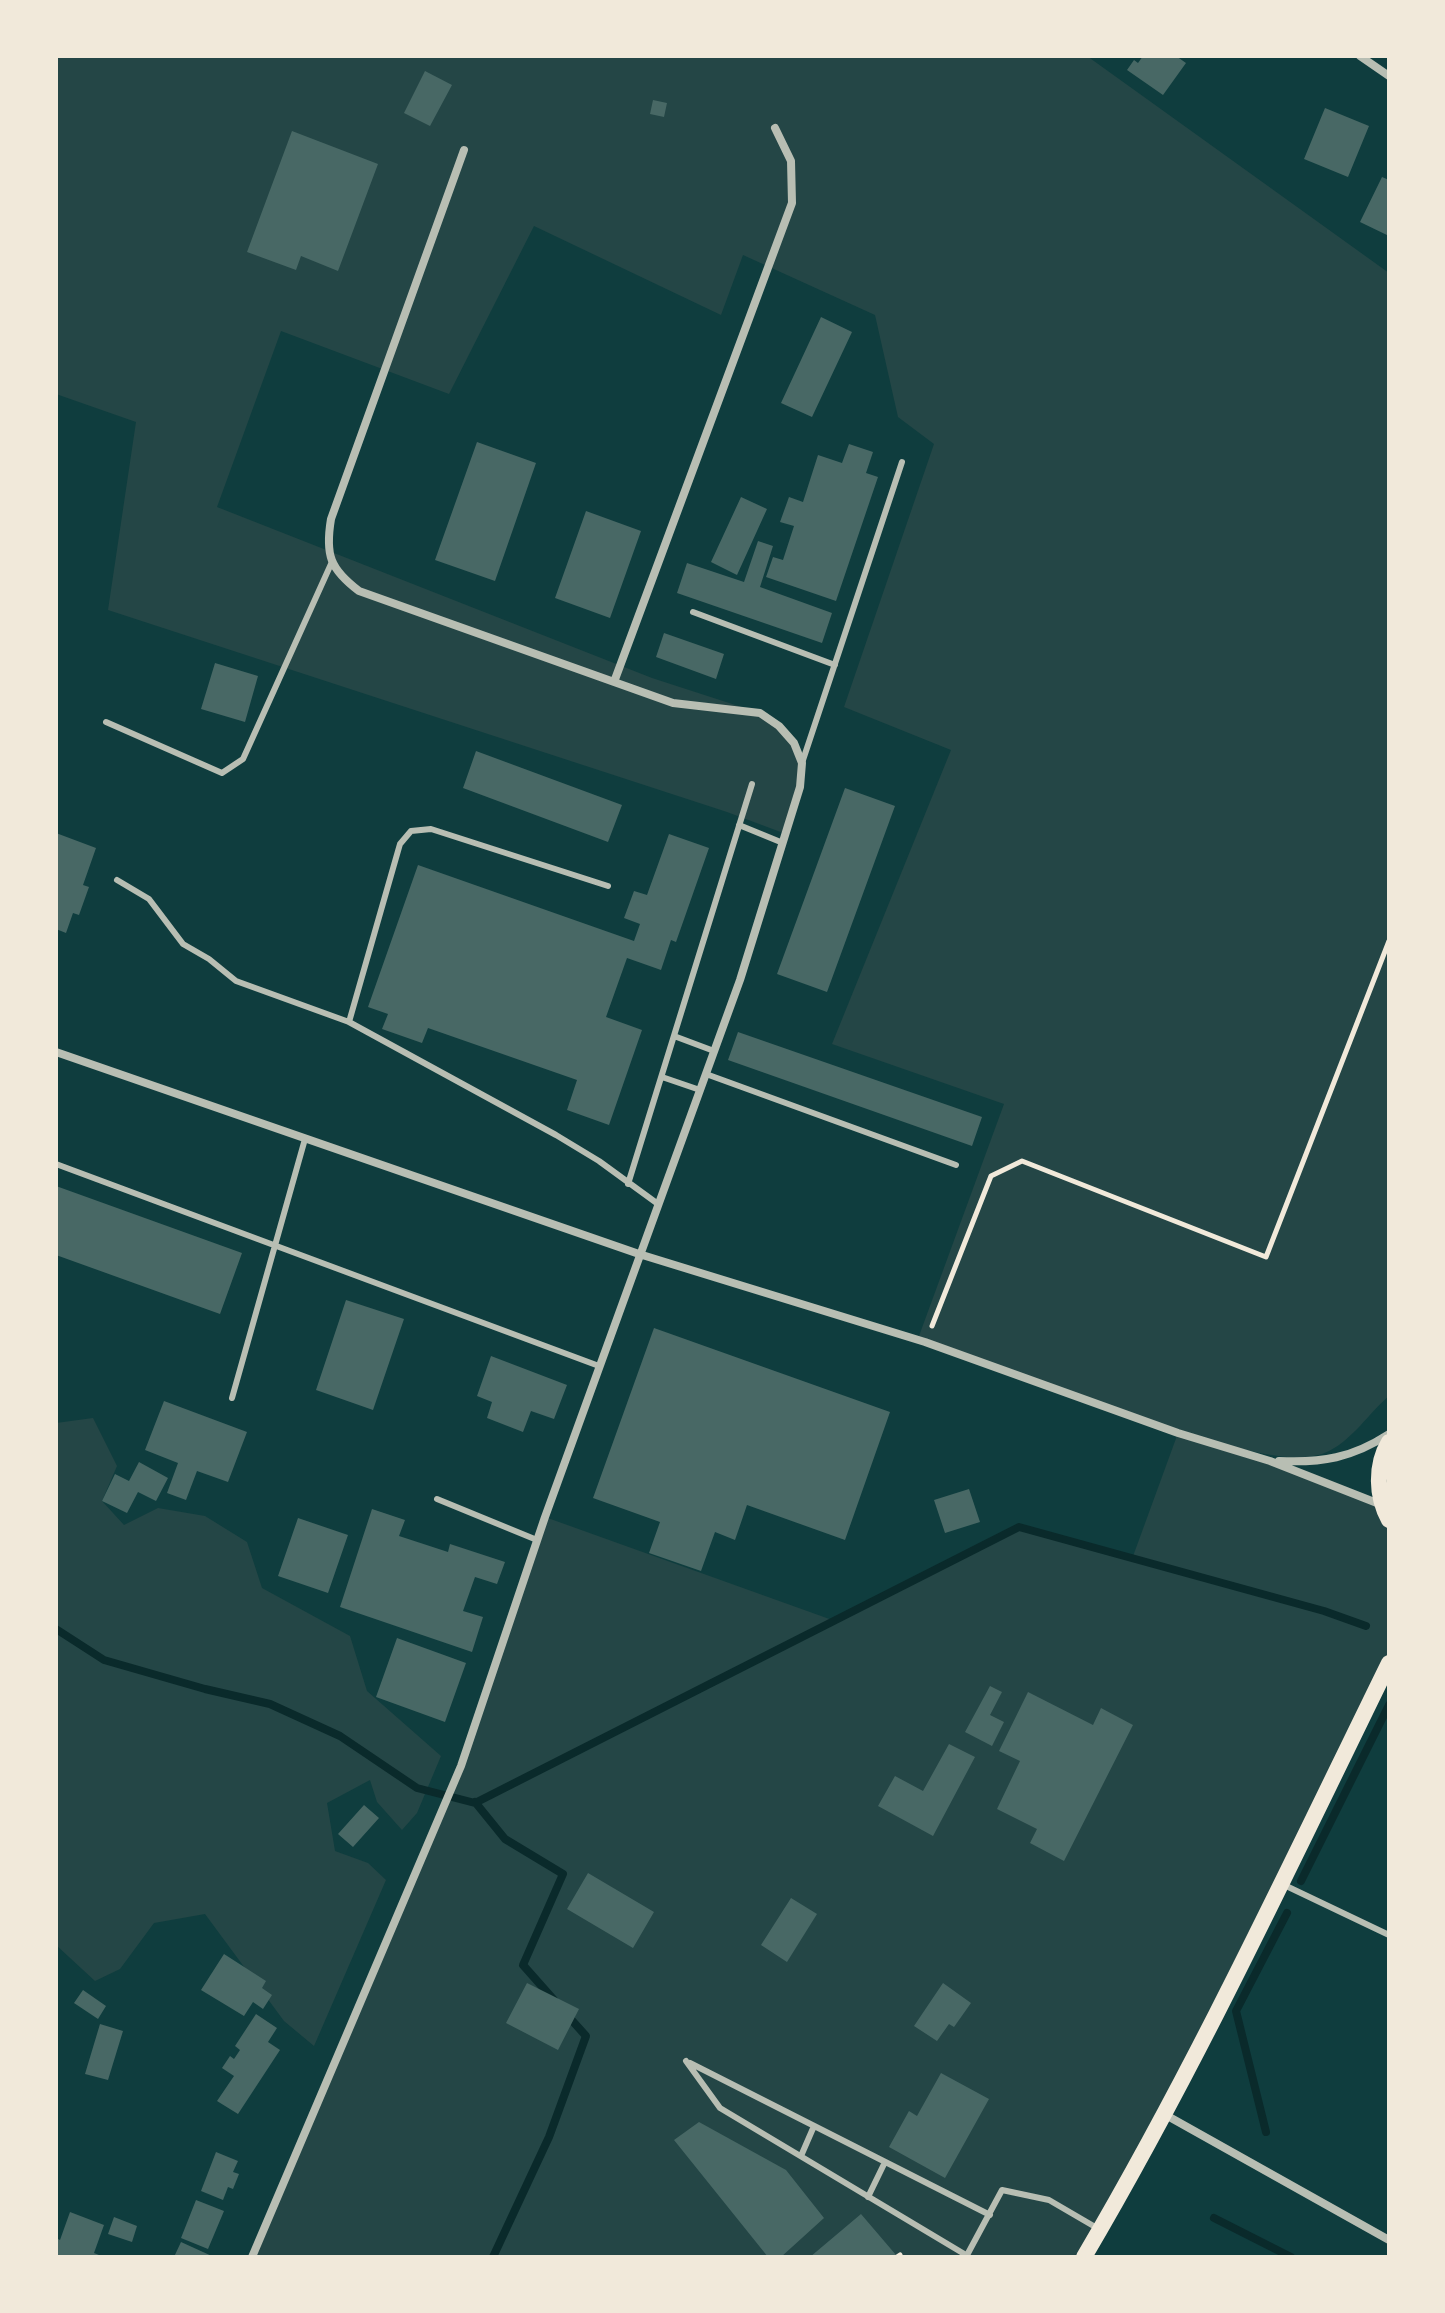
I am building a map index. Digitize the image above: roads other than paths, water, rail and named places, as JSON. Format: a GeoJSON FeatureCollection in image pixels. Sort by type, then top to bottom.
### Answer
{"type":"FeatureCollection","features":[{"type":"Feature","properties":{"kind":"main road"},"geometry":{"type":"LineString","coordinates":[[1387,1516],[1378,1470],[1389,1442]]}},
{"type":"Feature","properties":{"kind":"main road"},"geometry":{"type":"LineString","coordinates":[[1084,2257],[1164,2114],[1282,1884],[1389,1663]]}},
{"type":"Feature","properties":{"kind":"street"},"geometry":{"type":"LineString","coordinates":[[1360,56],[1389,76]]}},
{"type":"Feature","properties":{"kind":"street"},"geometry":{"type":"LineString","coordinates":[[614,682],[792,203],[791,161],[775,128]]}},
{"type":"Feature","properties":{"kind":"street"},"geometry":{"type":"LineString","coordinates":[[252,2257],[455,1779],[599,1366],[740,980],[800,787],[802,763],[794,743],[779,726],[760,713],[673,703],[359,591],[340,577],[331,564],[328,537],[331,519],[464,150]]}},
{"type":"Feature","properties":{"kind":"street"},"geometry":{"type":"LineString","coordinates":[[56,1052],[639,1254],[925,1342],[1178,1433],[1270,1461],[1387,1516]]}},
{"type":"Feature","properties":{"kind":"street"},"geometry":{"type":"LineString","coordinates":[[1270,1461],[1315,1462],[1347,1455],[1389,1434]]}},
{"type":"Feature","properties":{"kind":"street"},"geometry":{"type":"LineString","coordinates":[[1164,2114],[1389,2240]]}},
{"type":"Feature","properties":{"kind":"lane"},"geometry":{"type":"LineString","coordinates":[[802,763],[902,462]]}},
{"type":"Feature","properties":{"kind":"lane"},"geometry":{"type":"LineString","coordinates":[[106,722],[222,773],[234,768],[243,759],[331,564]]}},
{"type":"Feature","properties":{"kind":"lane"},"geometry":{"type":"LineString","coordinates":[[693,612],[835,665]]}},
{"type":"Feature","properties":{"kind":"lane"},"geometry":{"type":"LineString","coordinates":[[628,1184],[752,784]]}},
{"type":"Feature","properties":{"kind":"lane"},"geometry":{"type":"LineString","coordinates":[[739,825],[783,843]]}},
{"type":"Feature","properties":{"kind":"lane"},"geometry":{"type":"LineString","coordinates":[[349,1022],[400,844],[411,831],[431,829],[608,886]]}},
{"type":"Feature","properties":{"kind":"lane"},"geometry":{"type":"LineString","coordinates":[[117,880],[149,899],[183,944],[209,959],[236,981],[349,1022],[556,1135],[599,1161],[658,1204]]}},
{"type":"Feature","properties":{"kind":"lane"},"geometry":{"type":"LineString","coordinates":[[674,1036],[714,1051]]}},
{"type":"Feature","properties":{"kind":"lane"},"geometry":{"type":"LineString","coordinates":[[706,1074],[956,1165]]}},
{"type":"Feature","properties":{"kind":"lane"},"geometry":{"type":"LineString","coordinates":[[662,1077],[700,1090]]}},
{"type":"Feature","properties":{"kind":"lane"},"geometry":{"type":"LineString","coordinates":[[232,1398],[305,1139]]}},
{"type":"Feature","properties":{"kind":"lane"},"geometry":{"type":"LineString","coordinates":[[56,1164],[599,1366]]}},
{"type":"Feature","properties":{"kind":"lane"},"geometry":{"type":"LineString","coordinates":[[437,1499],[537,1540]]}},
{"type":"Feature","properties":{"kind":"lane"},"geometry":{"type":"LineString","coordinates":[[1282,1884],[1389,1935]]}},
{"type":"Feature","properties":{"kind":"lane"},"geometry":{"type":"LineString","coordinates":[[990,2215],[686,2061],[720,2108],[966,2256],[990,2215],[1002,2190],[1049,2200],[1100,2230]]}},
{"type":"Feature","properties":{"kind":"lane"},"geometry":{"type":"LineString","coordinates":[[801,2156],[814,2126]]}},
{"type":"Feature","properties":{"kind":"lane"},"geometry":{"type":"LineString","coordinates":[[868,2197],[885,2162]]}},
{"type":"Feature","properties":{"kind":"waterway"},"geometry":{"type":"LineString","coordinates":[[56,1629],[104,1660],[270,1704],[340,1736],[417,1788],[475,1803],[1019,1527],[1324,1611],[1366,1626]]}},
{"type":"Feature","properties":{"kind":"waterway"},"geometry":{"type":"LineString","coordinates":[[1301,1881],[1389,1705]]}},
{"type":"Feature","properties":{"kind":"waterway"},"geometry":{"type":"LineString","coordinates":[[475,1802],[505,1839],[563,1874],[523,1965],[554,2000]]}},
{"type":"Feature","properties":{"kind":"waterway"},"geometry":{"type":"LineString","coordinates":[[1266,2132],[1236,2011],[1287,1913]]}},
{"type":"Feature","properties":{"kind":"waterway"},"geometry":{"type":"LineString","coordinates":[[493,2257],[549,2137],[586,2036],[568,2016]]}},
{"type":"Feature","properties":{"kind":"waterway"},"geometry":{"type":"LineString","coordinates":[[1214,2218],[1291,2257]]}}]}
